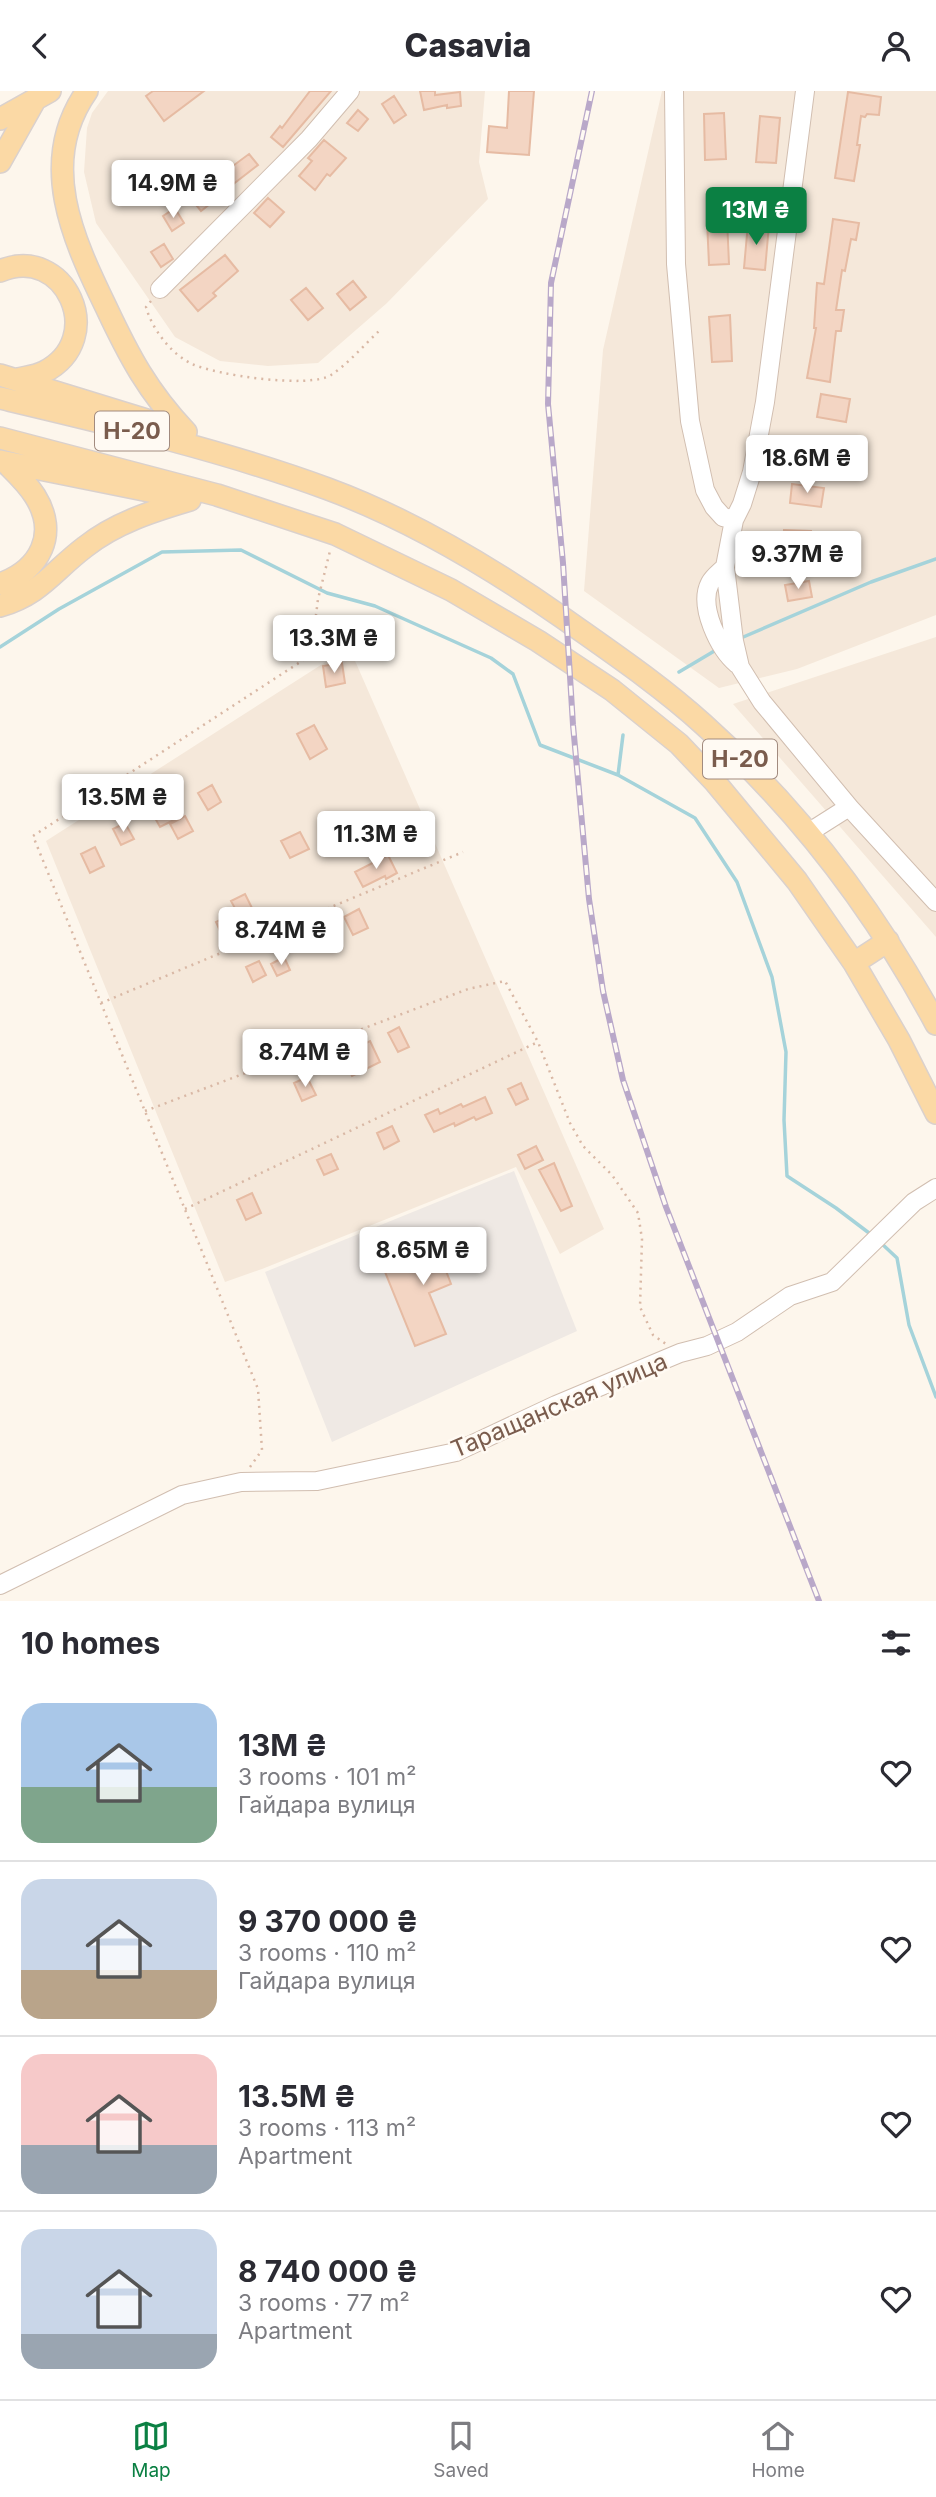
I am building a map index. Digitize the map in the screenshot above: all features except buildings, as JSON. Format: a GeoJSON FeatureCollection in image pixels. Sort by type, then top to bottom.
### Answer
{"type":"FeatureCollection","features":[{"type":"Feature","properties":{"kind":"main road"},"geometry":{"type":"LineString","coordinates":[[87,91],[70,123],[62,161],[63,195],[70,225],[88,270],[143,379],[161,406],[186,432]]}},
{"type":"Feature","properties":{"kind":"main road"},"geometry":{"type":"LineString","coordinates":[[0,119],[42,93]]}},
{"type":"Feature","properties":{"kind":"main road"},"geometry":{"type":"LineString","coordinates":[[0,162],[42,93]]}},
{"type":"Feature","properties":{"kind":"main road"},"geometry":{"type":"LineString","coordinates":[[0,271],[11,266],[29,266],[55,278],[73,302],[76,320],[76,336],[62,357],[43,372],[9,377]]}},
{"type":"Feature","properties":{"kind":"main road"},"geometry":{"type":"LineString","coordinates":[[9,377],[215,439],[264,467]]}},
{"type":"Feature","properties":{"kind":"main road","name":"Н-20"},"geometry":{"type":"LineString","coordinates":[[0,398],[264,467],[330,490],[404,521],[526,593],[644,675],[704,724],[755,773],[808,833],[852,889],[888,941],[936,1024]]}},
{"type":"Feature","properties":{"kind":"main road","name":"Н-20"},"geometry":{"type":"LineString","coordinates":[[0,438],[217,495],[335,534],[452,590],[612,690],[653,721],[715,782],[804,891],[854,963],[899,1040],[936,1113]]}},
{"type":"Feature","properties":{"kind":"main road"},"geometry":{"type":"LineString","coordinates":[[3,462],[190,499]]}},
{"type":"Feature","properties":{"kind":"main road"},"geometry":{"type":"LineString","coordinates":[[0,584],[19,575],[33,562],[43,549],[46,530],[44,513],[35,496],[3,462]]}},
{"type":"Feature","properties":{"kind":"main road"},"geometry":{"type":"LineString","coordinates":[[0,606],[30,594],[85,547],[108,532],[162,508],[190,499],[217,495]]}},
{"type":"Feature","properties":{"kind":"main road"},"geometry":{"type":"LineString","coordinates":[[854,963],[888,941]]}},
{"type":"Feature","properties":{"kind":"street"},"geometry":{"type":"LineString","coordinates":[[160,289],[309,139],[350,91]]}},
{"type":"Feature","properties":{"kind":"street"},"geometry":{"type":"LineString","coordinates":[[674,91],[677,264],[690,421],[705,490],[723,517],[734,520]]}},
{"type":"Feature","properties":{"kind":"street"},"geometry":{"type":"LineString","coordinates":[[805,91],[765,402],[752,473],[734,520],[725,567],[734,641],[740,667],[762,702],[849,807],[936,902]]}},
{"type":"Feature","properties":{"kind":"street"},"geometry":{"type":"LineString","coordinates":[[808,833],[849,807]]}},
{"type":"Feature","properties":{"kind":"street","name":"Таращанская улица"},"geometry":{"type":"LineString","coordinates":[[0,1585],[182,1495],[241,1482],[317,1481],[456,1452],[556,1405],[680,1353],[707,1346],[737,1332],[790,1296],[832,1282],[914,1202],[936,1188]]}},
{"type":"Feature","properties":{"kind":"path"},"geometry":{"type":"LineString","coordinates":[[160,289],[146,307],[150,321],[166,343],[190,363],[211,371],[295,382],[315,381],[330,375],[379,331]]}},
{"type":"Feature","properties":{"kind":"path"},"geometry":{"type":"LineString","coordinates":[[241,1482],[262,1450],[258,1389],[33,836],[311,655],[318,600],[335,534]]}},
{"type":"Feature","properties":{"kind":"path"},"geometry":{"type":"LineString","coordinates":[[101,1003],[463,852]]}},
{"type":"Feature","properties":{"kind":"path"},"geometry":{"type":"LineString","coordinates":[[145,1111],[468,989],[505,981],[538,1042],[570,1123],[583,1146],[612,1175],[638,1213],[642,1239],[640,1307],[653,1335],[680,1353]]}},
{"type":"Feature","properties":{"kind":"path"},"geometry":{"type":"LineString","coordinates":[[185,1209],[538,1042]]}},
{"type":"Feature","properties":{"kind":"shaded area"},"geometry":{"type":"Polygon","coordinates":[[[108,91],[485,91],[479,162],[488,199],[387,303],[318,363],[268,366],[220,361],[175,337],[96,223],[84,172],[87,128],[92,113],[108,91]]]}},
{"type":"Feature","properties":{"kind":"shaded area"},"geometry":{"type":"Polygon","coordinates":[[[662,91],[936,91],[936,615],[797,669],[719,688],[584,591],[603,350],[662,91]]]}},
{"type":"Feature","properties":{"kind":"shaded area"},"geometry":{"type":"Polygon","coordinates":[[[936,637],[936,937],[733,704],[936,637]]]}},
{"type":"Feature","properties":{"kind":"shaded area"},"geometry":{"type":"Polygon","coordinates":[[[349,647],[604,1229],[560,1254],[516,1167],[225,1282],[46,841],[349,647]]]}},
{"type":"Feature","properties":{"kind":"shaded area"},"geometry":{"type":"Polygon","coordinates":[[[514,1171],[577,1331],[332,1442],[265,1272],[514,1171]]]}},
{"type":"Feature","properties":{"kind":"waterway"},"geometry":{"type":"LineString","coordinates":[[0,647],[59,609],[162,552],[241,550],[327,593],[375,606],[491,658],[513,674],[540,745],[618,775],[695,818],[737,882],[772,977],[786,1052],[784,1120],[787,1176],[873,1236]]}},
{"type":"Feature","properties":{"kind":"waterway"},"geometry":{"type":"LineString","coordinates":[[741,638],[871,582],[936,559]]}},
{"type":"Feature","properties":{"kind":"waterway"},"geometry":{"type":"LineString","coordinates":[[679,672],[716,650]]}},
{"type":"Feature","properties":{"kind":"waterway"},"geometry":{"type":"LineString","coordinates":[[618,775],[623,735]]}},
{"type":"Feature","properties":{"kind":"waterway"},"geometry":{"type":"LineString","coordinates":[[881,1243],[897,1258],[909,1325],[936,1397]]}},
{"type":"Feature","properties":{"kind":"railway"},"geometry":{"type":"LineString","coordinates":[[592,91],[551,283],[548,404],[589,899],[603,991],[623,1080],[666,1207],[819,1601]]}}]}
